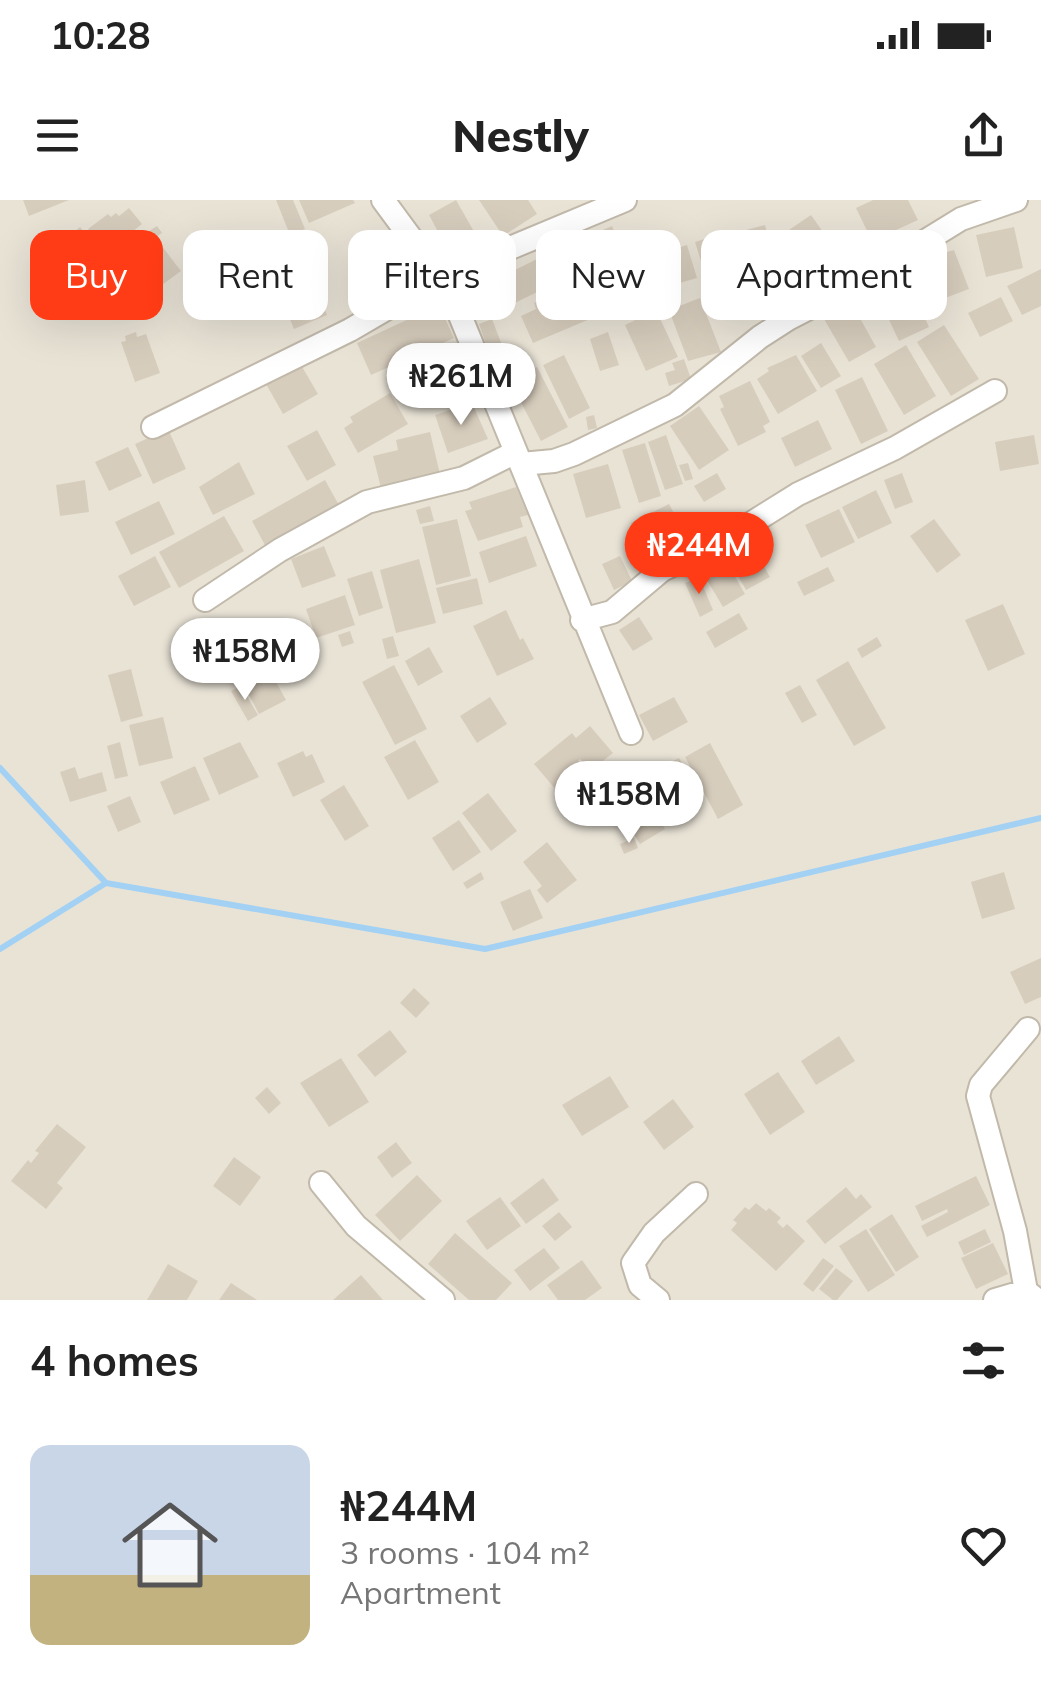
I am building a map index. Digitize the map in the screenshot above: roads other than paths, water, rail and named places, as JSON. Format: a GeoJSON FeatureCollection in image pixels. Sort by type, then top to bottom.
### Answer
{"type":"FeatureCollection","features":[{"type":"Feature","properties":{"kind":"street"},"geometry":{"type":"LineString","coordinates":[[383,200],[406,230]]}},
{"type":"Feature","properties":{"kind":"street"},"geometry":{"type":"LineString","coordinates":[[516,246],[625,200]]}},
{"type":"Feature","properties":{"kind":"street"},"geometry":{"type":"LineString","coordinates":[[205,600],[280,550],[367,502],[464,478],[518,458],[554,461],[676,405],[788,319],[854,285],[960,219],[1016,200]]}},
{"type":"Feature","properties":{"kind":"street"},"geometry":{"type":"LineString","coordinates":[[154,427],[367,320]]}},
{"type":"Feature","properties":{"kind":"street"},"geometry":{"type":"LineString","coordinates":[[459,320],[631,733]]}},
{"type":"Feature","properties":{"kind":"street"},"geometry":{"type":"LineString","coordinates":[[582,620],[612,612],[662,570],[718,544],[798,494],[876,458],[995,391]]}},
{"type":"Feature","properties":{"kind":"street"},"geometry":{"type":"LineString","coordinates":[[995,1300],[1032,1296],[978,1096],[980,1085],[1028,1030]]}},
{"type":"Feature","properties":{"kind":"street"},"geometry":{"type":"LineString","coordinates":[[320,1184],[356,1226],[443,1300]]}},
{"type":"Feature","properties":{"kind":"street"},"geometry":{"type":"LineString","coordinates":[[658,1300],[640,1285],[633,1263],[654,1233],[696,1194]]}},
{"type":"Feature","properties":{"kind":"waterway"},"geometry":{"type":"LineString","coordinates":[[0,768],[106,883]]}},
{"type":"Feature","properties":{"kind":"waterway"},"geometry":{"type":"LineString","coordinates":[[0,949],[106,883],[485,949],[1041,818]]}}]}
